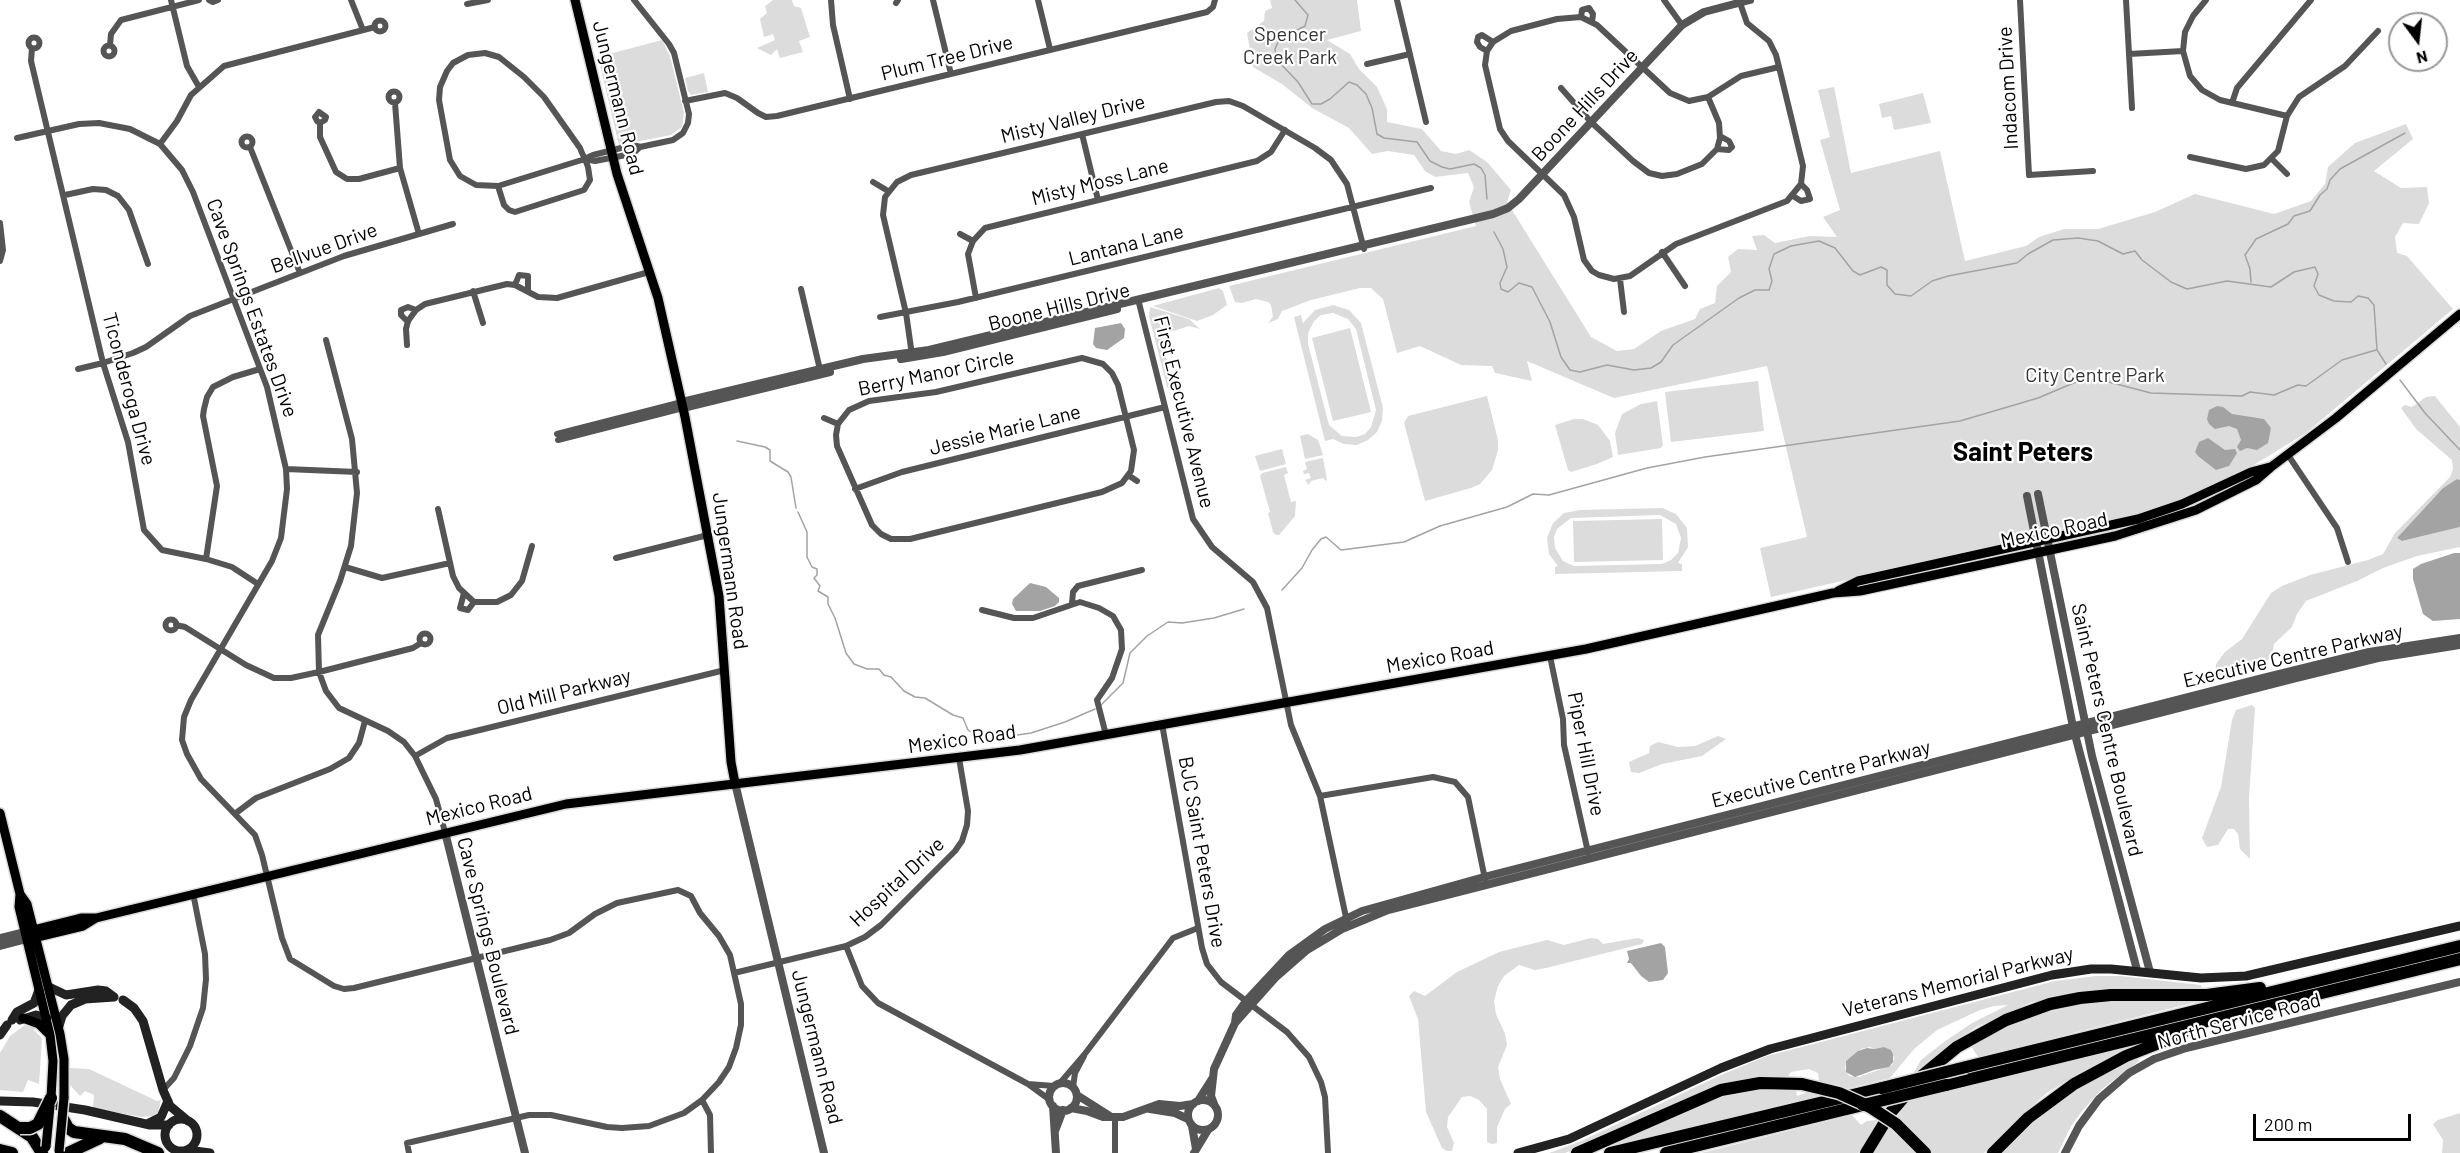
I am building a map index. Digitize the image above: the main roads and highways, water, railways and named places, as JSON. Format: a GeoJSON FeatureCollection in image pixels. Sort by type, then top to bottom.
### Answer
{"type":"FeatureCollection","features":[{"type":"Feature","properties":{"kind":"highway"},"geometry":{"type":"LineString","coordinates":[[1610,1153],[2460,946]]}},
{"type":"Feature","properties":{"kind":"highway"},"geometry":{"type":"LineString","coordinates":[[1666,1153],[2460,959]]}},
{"type":"Feature","properties":{"kind":"highway"},"geometry":{"type":"LineString","coordinates":[[1866,1153],[1891,1112],[1923,1075],[1972,1038],[2022,1013],[2058,1002],[2097,996],[2207,995],[2264,987],[2295,986]]}},
{"type":"Feature","properties":{"kind":"highway"},"geometry":{"type":"LineString","coordinates":[[1993,1153],[2043,1106],[2091,1073],[2126,1056],[2219,1018]]}},
{"type":"Feature","properties":{"kind":"highway"},"geometry":{"type":"LineString","coordinates":[[1577,1153],[1721,1090],[1760,1083],[1802,1084],[1839,1092],[1870,1107],[1896,1124],[1925,1153]]}},
{"type":"Feature","properties":{"kind":"highway"},"geometry":{"type":"LineString","coordinates":[[20,1128],[30,1128],[38,1124],[51,1098]]}},
{"type":"Feature","properties":{"kind":"highway"},"geometry":{"type":"LineString","coordinates":[[0,1116],[53,1152],[104,1137]]}},
{"type":"Feature","properties":{"kind":"highway"},"geometry":{"type":"LineString","coordinates":[[63,1119],[68,1128],[74,1132],[125,1139],[158,1153]]}},
{"type":"Feature","properties":{"kind":"highway"},"geometry":{"type":"LineString","coordinates":[[0,1150],[12,1153]]}},
{"type":"Feature","properties":{"kind":"main road","name":"Jungermann Road"},"geometry":{"type":"LineString","coordinates":[[577,0],[612,154],[657,297],[683,405],[719,596],[731,762],[735,783]]}},
{"type":"Feature","properties":{"kind":"main road","name":"Mexico Road"},"geometry":{"type":"LineString","coordinates":[[31,934],[81,918],[96,918],[566,804],[959,758],[1106,735],[1286,701],[1550,656],[1833,593],[1860,591],[2049,544],[2156,513],[2207,494],[2251,472],[2271,467],[2398,367],[2460,314]]}},
{"type":"Feature","properties":{"kind":"main road"},"geometry":{"type":"LineString","coordinates":[[0,813],[20,894],[27,904],[31,934],[44,989],[59,1026],[64,1059],[64,1098],[63,1119],[53,1152]]}},
{"type":"Feature","properties":{"kind":"main road","name":"Mexico Road"},"geometry":{"type":"LineString","coordinates":[[31,934],[56,933],[83,926],[96,918]]}},
{"type":"Feature","properties":{"kind":"main road","name":"Veterans Memorial Parkway"},"geometry":{"type":"LineString","coordinates":[[1518,1153],[1569,1139],[1721,1068],[1770,1049],[2052,975],[2091,969],[2137,970],[2201,978],[2246,976],[2460,926]]}},
{"type":"Feature","properties":{"kind":"main road"},"geometry":{"type":"LineString","coordinates":[[53,1152],[52,1061],[43,964],[46,944],[56,933]]}},
{"type":"Feature","properties":{"kind":"main road"},"geometry":{"type":"LineString","coordinates":[[31,934],[43,964]]}},
{"type":"Feature","properties":{"kind":"main road"},"geometry":{"type":"LineString","coordinates":[[44,989],[66,995],[106,991],[134,1008],[143,1021],[157,1073],[169,1104],[170,1124],[165,1138]]}},
{"type":"Feature","properties":{"kind":"main road"},"geometry":{"type":"LineString","coordinates":[[0,1035],[17,1012],[34,1003],[44,989]]}},
{"type":"Feature","properties":{"kind":"main road"},"geometry":{"type":"LineString","coordinates":[[59,1026],[62,1016],[71,1005],[86,999],[118,998]]}},
{"type":"Feature","properties":{"kind":"main road"},"geometry":{"type":"LineString","coordinates":[[10,1022],[36,1015],[47,1018]]}},
{"type":"Feature","properties":{"kind":"main road"},"geometry":{"type":"LineString","coordinates":[[23,1018],[39,1024],[50,1035]]}},
{"type":"Feature","properties":{"kind":"main road"},"geometry":{"type":"LineString","coordinates":[[0,1099],[78,1108],[147,1125],[170,1124],[177,1120],[188,1121]]}},
{"type":"Feature","properties":{"kind":"main road"},"geometry":{"type":"LineString","coordinates":[[169,1104],[195,1128],[197,1136],[211,1153]]}},
{"type":"Feature","properties":{"kind":"main road"},"geometry":{"type":"LineString","coordinates":[[147,1125],[161,1118],[169,1104]]}},
{"type":"Feature","properties":{"kind":"main road"},"geometry":{"type":"LineString","coordinates":[[147,1125],[165,1138],[172,1148],[211,1153]]}},
{"type":"Feature","properties":{"kind":"main road"},"geometry":{"type":"LineString","coordinates":[[187,1150],[195,1143],[197,1136]]}},
{"type":"Feature","properties":{"kind":"waterway"},"geometry":{"type":"LineString","coordinates":[[1295,0],[1308,15],[1305,26],[1279,40],[1275,49],[1276,59],[1298,82],[1312,104],[1321,104],[1330,99],[1349,82],[1357,85],[1366,94],[1372,108],[1377,134],[1384,138],[1417,142],[1430,161],[1442,167],[1450,169],[1474,164],[1481,168],[1485,175],[1487,199]]}},
{"type":"Feature","properties":{"kind":"waterway"},"geometry":{"type":"LineString","coordinates":[[2251,282],[2250,269],[2245,255],[2256,239],[2288,224],[2294,216],[2310,211],[2340,169],[2405,133]]}},
{"type":"Feature","properties":{"kind":"waterway"},"geometry":{"type":"LineString","coordinates":[[1494,232],[1503,249],[1507,267],[1500,283],[1501,289],[1508,292],[1519,283],[1532,287],[1550,322],[1561,357],[1570,370],[1580,372],[1607,365],[1634,370],[1651,368],[1661,362],[1673,345],[1739,298],[1755,290],[1769,290],[1772,281],[1769,269],[1774,254],[1791,246],[1819,241],[1835,248],[1853,271],[1860,275],[1881,267],[1887,270],[1887,285],[1895,294],[1911,296],[1932,281],[2017,263],[2053,240],[2078,238],[2098,241],[2123,254],[2135,251],[2142,260],[2171,282],[2187,289],[2227,281],[2271,287],[2294,272],[2315,267],[2318,274],[2314,286],[2319,295],[2334,301],[2351,302],[2358,296],[2368,298],[2374,305],[2377,350],[2386,364]]}},
{"type":"Feature","properties":{"kind":"waterway"},"geometry":{"type":"LineString","coordinates":[[1282,590],[1302,568],[1321,539],[1326,537],[1341,550],[1404,542],[1440,526],[1507,507],[1533,494],[1549,495],[1647,468],[1705,457],[1960,421],[2038,398],[2076,382],[2101,380],[2151,393],[2242,396],[2250,392],[2274,395],[2298,385],[2306,386],[2342,360],[2376,350]]}},
{"type":"Feature","properties":{"kind":"waterway"},"geometry":{"type":"LineString","coordinates":[[2400,380],[2425,413],[2460,450]]}},
{"type":"Feature","properties":{"kind":"waterway"},"geometry":{"type":"LineString","coordinates":[[737,441],[770,450],[770,461],[788,472],[791,477],[796,508]]}},
{"type":"Feature","properties":{"kind":"waterway"},"geometry":{"type":"LineString","coordinates":[[798,512],[807,532],[807,557],[812,567],[817,569],[817,575],[814,578],[820,586],[818,591],[828,597],[828,604],[846,653],[854,664],[867,669],[879,669],[884,675],[891,677],[904,691],[915,697],[925,698],[953,715],[963,718],[968,730],[983,740],[1031,733],[1095,709]]}},
{"type":"Feature","properties":{"kind":"waterway"},"geometry":{"type":"LineString","coordinates":[[1100,706],[1123,683],[1130,653],[1147,636],[1168,622],[1182,623],[1214,618],[1244,609]]}},
{"type":"Feature","properties":{"kind":"district","name":"Saint Peters"},"geometry":{"type":"Point","coordinates":[2023,452]}},
{"type":"Feature","properties":{"kind":"park label","name":"Spencer Creek Park"},"geometry":{"type":"Point","coordinates":[1290,46]}},
{"type":"Feature","properties":{"kind":"park label","name":"City Centre Park"},"geometry":{"type":"Point","coordinates":[2095,375]}}]}
